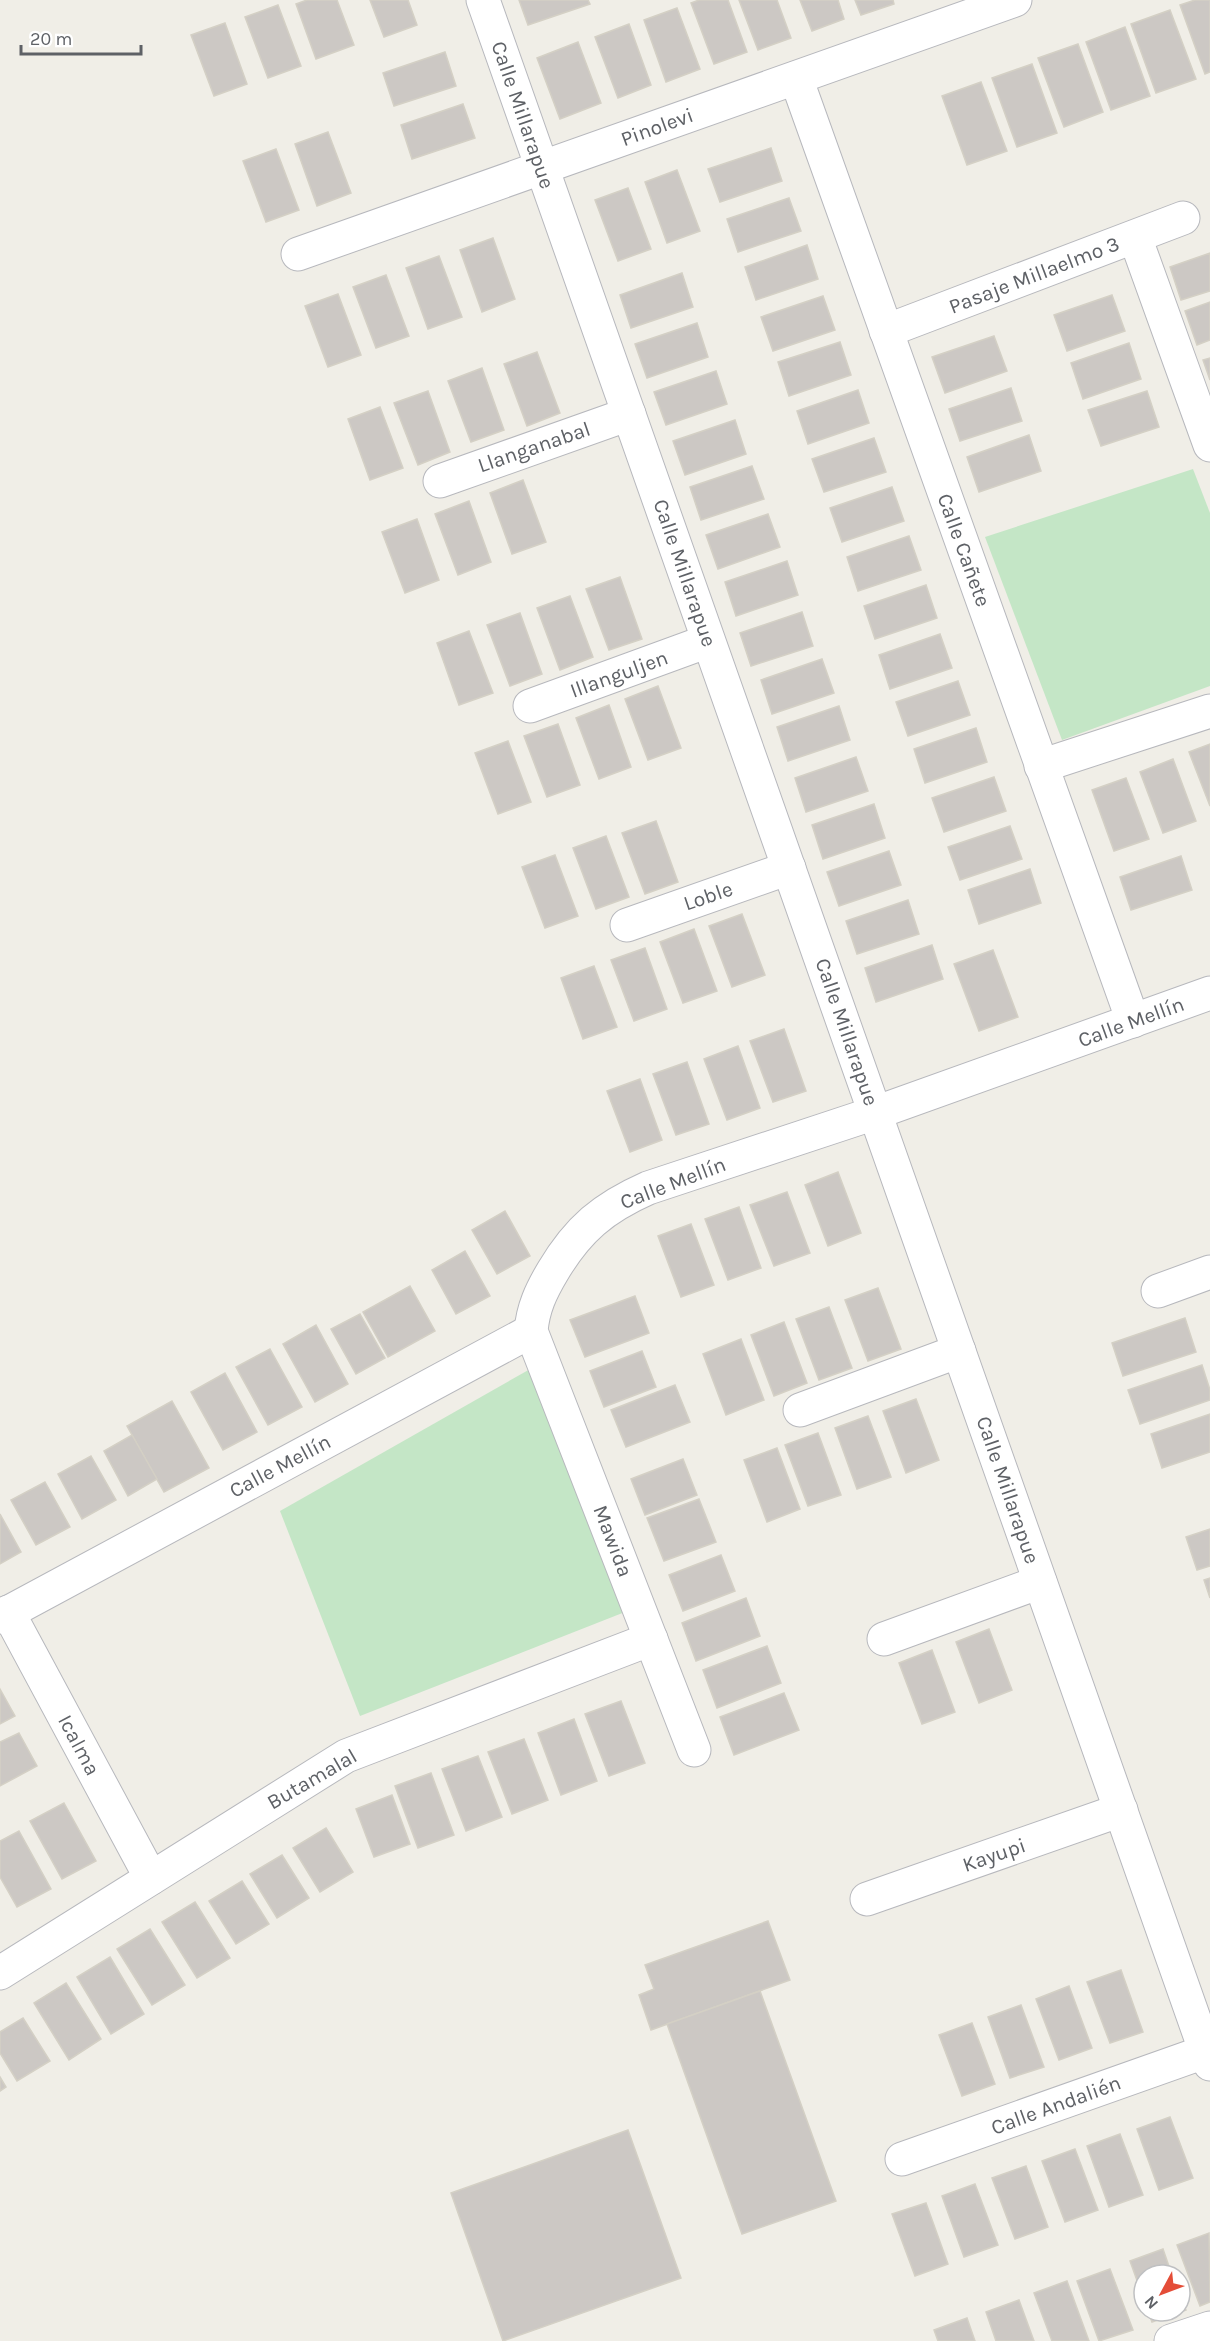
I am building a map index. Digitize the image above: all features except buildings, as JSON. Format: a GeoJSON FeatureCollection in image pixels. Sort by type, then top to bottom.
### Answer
{"type":"FeatureCollection","features":[{"type":"Feature","properties":{"kind":"street","name":"Calle Millarapue"},"geometry":{"type":"LineString","coordinates":[[483,0],[1209,2055]]}},
{"type":"Feature","properties":{"kind":"street","name":"Pinolevi"},"geometry":{"type":"LineString","coordinates":[[298,254],[1015,0]]}},
{"type":"Feature","properties":{"kind":"street","name":"Calle Cañete"},"geometry":{"type":"LineString","coordinates":[[796,78],[1132,1021]]}},
{"type":"Feature","properties":{"kind":"street","name":"Pasaje Millaelmo 3"},"geometry":{"type":"LineString","coordinates":[[886,331],[1183,219]]}},
{"type":"Feature","properties":{"kind":"street"},"geometry":{"type":"LineString","coordinates":[[1135,237],[1210,445]]}},
{"type":"Feature","properties":{"kind":"street","name":"Llanganabal"},"geometry":{"type":"LineString","coordinates":[[440,481],[628,414]]}},
{"type":"Feature","properties":{"kind":"street","name":"Illanguljen"},"geometry":{"type":"LineString","coordinates":[[530,706],[708,641]]}},
{"type":"Feature","properties":{"kind":"street"},"geometry":{"type":"LineString","coordinates":[[1041,766],[1210,711]]}},
{"type":"Feature","properties":{"kind":"street","name":"Loble"},"geometry":{"type":"LineString","coordinates":[[627,925],[789,868]]}},
{"type":"Feature","properties":{"kind":"street","name":"Calle Mellín"},"geometry":{"type":"LineString","coordinates":[[4,1615],[531,1331],[536,1303],[558,1262],[575,1238],[594,1219],[616,1204],[648,1188],[875,1113],[1210,993]]}},
{"type":"Feature","properties":{"kind":"street"},"geometry":{"type":"LineString","coordinates":[[1158,1291],[1210,1272]]}},
{"type":"Feature","properties":{"kind":"street","name":"Mawida"},"geometry":{"type":"LineString","coordinates":[[531,1331],[694,1750]]}},
{"type":"Feature","properties":{"kind":"street"},"geometry":{"type":"LineString","coordinates":[[800,1410],[959,1351]]}},
{"type":"Feature","properties":{"kind":"street"},"geometry":{"type":"LineString","coordinates":[[884,1639],[1040,1582]]}},
{"type":"Feature","properties":{"kind":"street","name":"Icalma"},"geometry":{"type":"LineString","coordinates":[[4,1615],[151,1878]]}},
{"type":"Feature","properties":{"kind":"street","name":"Butamalal"},"geometry":{"type":"LineString","coordinates":[[0,1973],[346,1756],[651,1639]]}},
{"type":"Feature","properties":{"kind":"street","name":"Kayupi"},"geometry":{"type":"LineString","coordinates":[[867,1899],[1121,1810]]}},
{"type":"Feature","properties":{"kind":"street","name":"Calle Andalién"},"geometry":{"type":"LineString","coordinates":[[902,2159],[1209,2055]]}},
{"type":"Feature","properties":{"kind":"street"},"geometry":{"type":"LineString","coordinates":[[1171,2341],[1210,2328]]}},
{"type":"Feature","properties":{"kind":"green space"},"geometry":{"type":"Polygon","coordinates":[[[1193,469],[1210,513],[1210,686],[1062,740],[985,537],[1193,469]]]}},
{"type":"Feature","properties":{"kind":"green space"},"geometry":{"type":"Polygon","coordinates":[[[532,1368],[625,1612],[360,1716],[280,1511],[532,1368]]]}}]}
